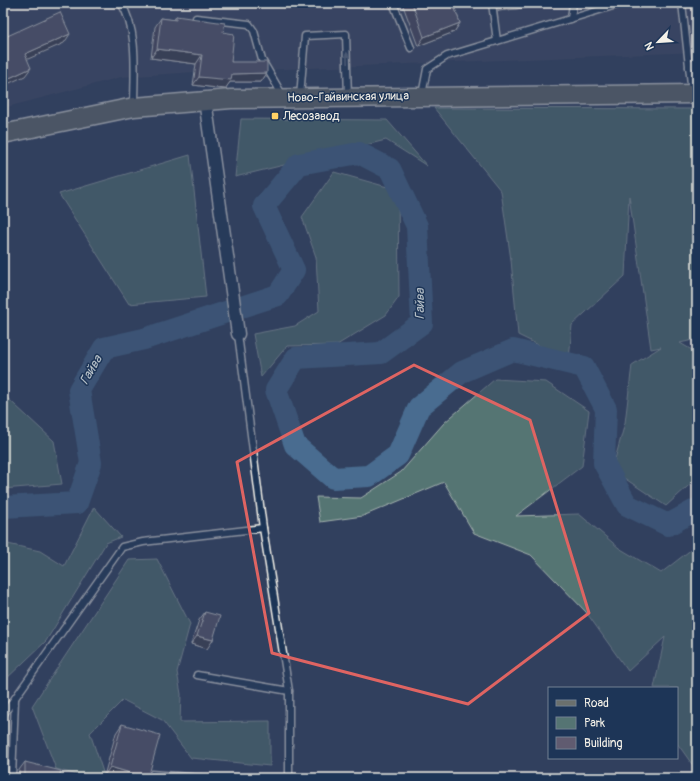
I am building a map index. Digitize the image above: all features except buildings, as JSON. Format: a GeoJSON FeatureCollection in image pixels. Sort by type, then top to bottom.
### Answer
{"type":"FeatureCollection","features":[{"type":"Feature","properties":{"kind":"main road","name":"Ново-Гайвинская улица"},"geometry":{"type":"LineString","coordinates":[[3,134],[134,107],[205,100],[348,96],[695,94]]}},
{"type":"Feature","properties":{"kind":"street"},"geometry":{"type":"LineString","coordinates":[[205,100],[238,334]]}},
{"type":"Feature","properties":{"kind":"lane"},"geometry":{"type":"LineString","coordinates":[[121,3],[130,24],[133,47],[134,107]]}},
{"type":"Feature","properties":{"kind":"lane"},"geometry":{"type":"LineString","coordinates":[[393,3],[411,48]]}},
{"type":"Feature","properties":{"kind":"lane"},"geometry":{"type":"LineString","coordinates":[[492,3],[497,41]]}},
{"type":"Feature","properties":{"kind":"lane"},"geometry":{"type":"LineString","coordinates":[[571,19],[573,3]]}},
{"type":"Feature","properties":{"kind":"lane"},"geometry":{"type":"LineString","coordinates":[[422,96],[427,69],[447,56],[623,3]]}},
{"type":"Feature","properties":{"kind":"lane"},"geometry":{"type":"LineString","coordinates":[[682,3],[689,67],[695,94]]}},
{"type":"Feature","properties":{"kind":"lane"},"geometry":{"type":"LineString","coordinates":[[196,18],[248,24],[254,31],[262,60],[292,97]]}},
{"type":"Feature","properties":{"kind":"lane"},"geometry":{"type":"LineString","coordinates":[[292,97],[305,36],[346,34],[348,96]]}},
{"type":"Feature","properties":{"kind":"lane"},"geometry":{"type":"LineString","coordinates":[[689,67],[697,61]]}},
{"type":"Feature","properties":{"kind":"lane"},"geometry":{"type":"LineString","coordinates":[[238,334],[263,528],[289,691],[289,778]]}},
{"type":"Feature","properties":{"kind":"lane"},"geometry":{"type":"LineString","coordinates":[[3,715],[15,699],[22,686],[122,547],[143,542],[263,528]]}},
{"type":"Feature","properties":{"kind":"lane"},"geometry":{"type":"LineString","coordinates":[[197,675],[289,691]]}},
{"type":"Feature","properties":{"kind":"lane"},"geometry":{"type":"LineString","coordinates":[[12,778],[15,699]]}},
{"type":"Feature","properties":{"kind":"lane"},"geometry":{"type":"LineString","coordinates":[[152,774],[201,778]]}},
{"type":"Feature","properties":{"kind":"highlighted area"},"geometry":{"type":"Polygon","coordinates":[[[414,365],[530,420],[589,613],[468,704],[272,653],[237,462],[414,365]]]}},
{"type":"Feature","properties":{"kind":"shaded area"},"geometry":{"type":"Polygon","coordinates":[[[3,3],[697,3],[697,52],[261,70],[225,70],[121,77],[3,108],[3,3]]]}},
{"type":"Feature","properties":{"kind":"green space"},"geometry":{"type":"Polygon","coordinates":[[[434,108],[697,109],[697,339],[680,343],[697,353],[697,478],[666,506],[612,470],[625,423],[632,365],[661,347],[651,349],[629,196],[625,276],[572,325],[569,360],[518,335],[511,260],[501,191],[434,108]]]}},
{"type":"Feature","properties":{"kind":"green space"},"geometry":{"type":"Polygon","coordinates":[[[241,119],[387,120],[427,166],[386,140],[235,177],[241,119]]]}},
{"type":"Feature","properties":{"kind":"green space"},"geometry":{"type":"Polygon","coordinates":[[[190,155],[206,297],[129,304],[59,194],[190,155]]]}},
{"type":"Feature","properties":{"kind":"green space"},"geometry":{"type":"Polygon","coordinates":[[[334,172],[398,190],[399,297],[386,315],[337,345],[287,346],[261,377],[253,334],[295,326],[319,311],[316,257],[302,217],[334,172]]]}},
{"type":"Feature","properties":{"kind":"green space"},"geometry":{"type":"Polygon","coordinates":[[[495,379],[546,382],[589,411],[582,466],[516,516],[579,514],[619,548],[661,573],[697,545],[697,778],[694,767],[678,744],[678,687],[654,687],[665,637],[628,671],[586,612],[531,555],[474,533],[444,482],[363,516],[320,522],[316,497],[361,498],[401,472],[444,423],[495,379]]]}},
{"type":"Feature","properties":{"kind":"green space"},"geometry":{"type":"Polygon","coordinates":[[[3,394],[54,441],[62,484],[3,489],[3,394]]]}},
{"type":"Feature","properties":{"kind":"green space"},"geometry":{"type":"Polygon","coordinates":[[[94,507],[121,537],[106,543],[46,641],[3,682],[3,543],[40,551],[64,566],[94,507]]]}},
{"type":"Feature","properties":{"kind":"green space"},"geometry":{"type":"Polygon","coordinates":[[[157,559],[190,624],[177,672],[181,694],[180,722],[270,721],[270,766],[191,758],[162,720],[123,700],[90,733],[105,778],[88,778],[56,769],[32,706],[129,560],[157,559]]]}},
{"type":"Feature","properties":{"kind":"waterway","name":"Гайва"},"geometry":{"type":"LineString","coordinates":[[3,507],[77,503],[91,463],[79,390],[104,348],[144,339],[278,295],[294,270],[264,206],[299,164],[359,153],[390,169],[417,226],[422,323],[381,353],[296,358],[276,390],[295,445],[333,478],[369,476],[398,455],[419,407],[462,372],[513,350],[584,367],[606,409],[604,463],[627,505],[668,525],[697,509]]}},
{"type":"Feature","properties":{"kind":"place","name":"Лесозавод"},"geometry":{"type":"Point","coordinates":[275,116]}}]}
